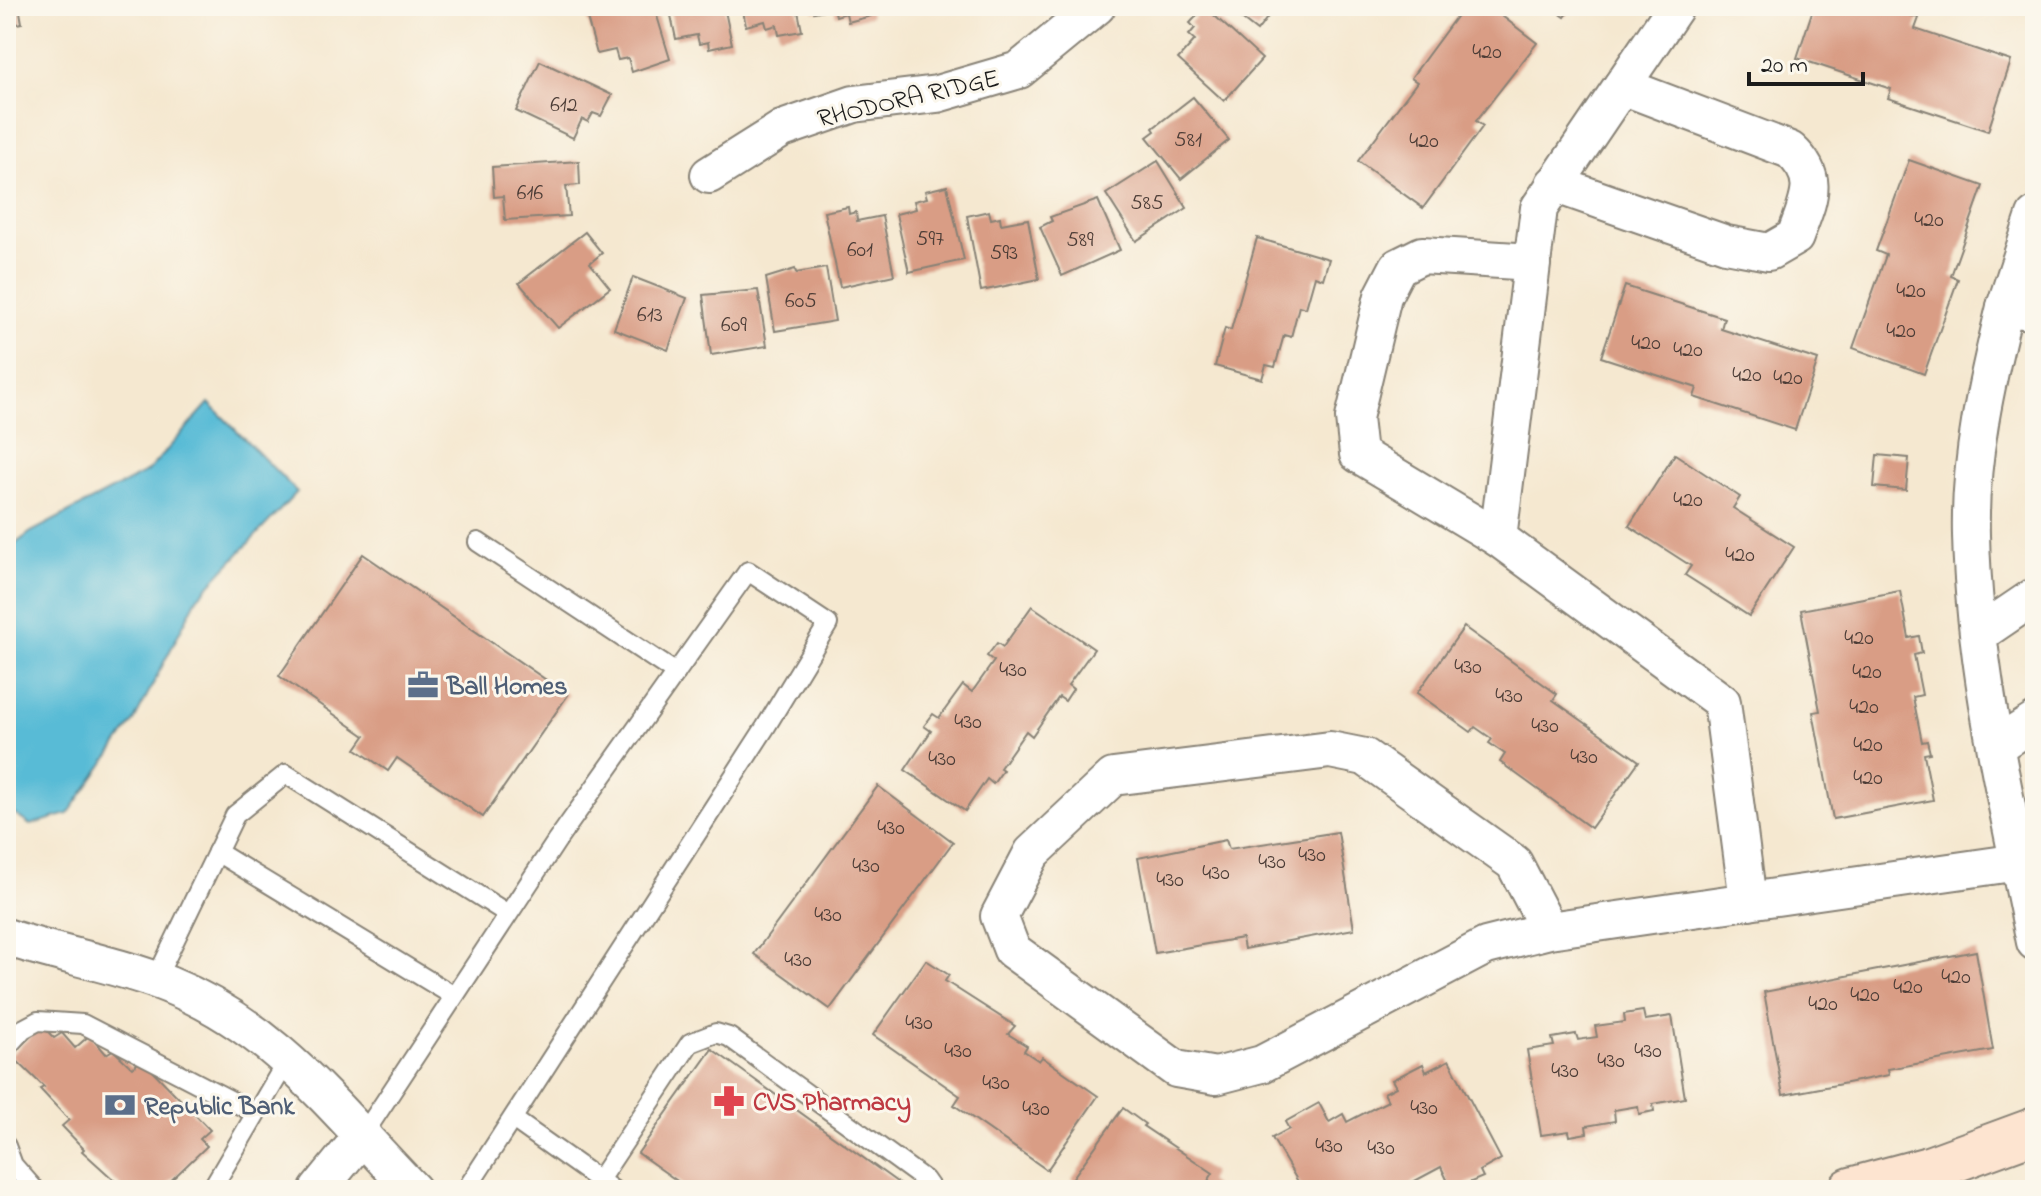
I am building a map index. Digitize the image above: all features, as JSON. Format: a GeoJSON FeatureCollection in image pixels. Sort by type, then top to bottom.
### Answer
{"type":"FeatureCollection","features":[{"type":"Feature","properties":{"kind":"street","name":"RHODORA RIDGE"},"geometry":{"type":"LineString","coordinates":[[709,175],[782,129],[854,104],[937,94],[1019,70],[1097,6]]}},
{"type":"Feature","properties":{"kind":"street"},"geometry":{"type":"LineString","coordinates":[[1498,538],[1539,208],[1676,6]]}},
{"type":"Feature","properties":{"kind":"street"},"geometry":{"type":"LineString","coordinates":[[1554,184],[1726,244],[1769,252],[1795,237],[1811,192],[1806,165],[1790,150],[1622,86]]}},
{"type":"Feature","properties":{"kind":"street"},"geometry":{"type":"LineString","coordinates":[[2035,216],[2020,310],[1982,400],[1971,533],[1985,693],[2035,942]]}},
{"type":"Feature","properties":{"kind":"street"},"geometry":{"type":"LineString","coordinates":[[1532,262],[1422,255],[1398,267],[1383,296],[1354,418],[1358,454],[1498,538],[1722,702],[1748,901]]}},
{"type":"Feature","properties":{"kind":"street"},"geometry":{"type":"LineString","coordinates":[[1979,634],[2035,596]]}},
{"type":"Feature","properties":{"kind":"street"},"geometry":{"type":"LineString","coordinates":[[1996,746],[2035,721]]}},
{"type":"Feature","properties":{"kind":"street"},"geometry":{"type":"LineString","coordinates":[[1549,930],[1514,863],[1365,757],[1330,750],[1113,777],[1032,853],[999,916],[1012,950],[1176,1069],[1216,1076],[1262,1064],[1486,946],[1549,930],[2019,862]]}},
{"type":"Feature","properties":{"kind":"street"},"geometry":{"type":"LineString","coordinates":[[6,937],[155,981],[229,1015],[288,1059],[334,1101],[413,1190]]}},
{"type":"Feature","properties":{"kind":"street"},"geometry":{"type":"LineString","coordinates":[[1851,1190],[1929,1169],[2035,1130]]}},
{"type":"Feature","properties":{"kind":"street"},"geometry":{"type":"LineString","coordinates":[[318,1190],[363,1135]]}},
{"type":"Feature","properties":{"kind":"lane"},"geometry":{"type":"LineString","coordinates":[[478,542],[676,673]]}},
{"type":"Feature","properties":{"kind":"lane"},"geometry":{"type":"LineString","coordinates":[[363,1135],[508,914],[748,571],[828,624],[765,728],[466,1190]]}},
{"type":"Feature","properties":{"kind":"lane"},"geometry":{"type":"LineString","coordinates":[[155,981],[235,815],[286,774],[508,914]]}},
{"type":"Feature","properties":{"kind":"lane"},"geometry":{"type":"LineString","coordinates":[[217,852],[454,996]]}},
{"type":"Feature","properties":{"kind":"lane"},"geometry":{"type":"LineString","coordinates":[[6,1048],[23,1029],[38,1021],[83,1024],[255,1113]]}},
{"type":"Feature","properties":{"kind":"lane"},"geometry":{"type":"LineString","coordinates":[[513,1119],[606,1185],[690,1043],[716,1033],[741,1045],[925,1180],[932,1190]]}},
{"type":"Feature","properties":{"kind":"lane"},"geometry":{"type":"LineString","coordinates":[[211,1190],[288,1059]]}},
{"type":"Feature","properties":{"kind":"lane"},"geometry":{"type":"LineString","coordinates":[[6,1146],[13,1165],[35,1190]]}},
{"type":"Feature","properties":{"kind":"water"},"geometry":{"type":"Polygon","coordinates":[[[209,403],[297,492],[197,598],[134,721],[68,814],[30,825],[6,808],[6,551],[31,532],[148,471],[209,403]]]}},
{"type":"Feature","properties":{"kind":"building"},"geometry":{"type":"Polygon","coordinates":[[[6,6],[19,6],[22,23],[6,26],[6,6]]]}},
{"type":"Feature","properties":{"kind":"building"},"geometry":{"type":"Polygon","coordinates":[[[654,6],[670,59],[632,72],[628,58],[618,60],[615,50],[597,54],[584,7],[654,6]]]}},
{"type":"Feature","properties":{"kind":"building"},"geometry":{"type":"Polygon","coordinates":[[[669,6],[724,6],[732,44],[709,49],[708,42],[699,44],[697,35],[676,39],[669,6]]]}},
{"type":"Feature","properties":{"kind":"building"},"geometry":{"type":"Polygon","coordinates":[[[742,6],[797,6],[802,31],[779,35],[777,25],[767,28],[765,21],[746,26],[742,6]]]}},
{"type":"Feature","properties":{"kind":"building"},"geometry":{"type":"Polygon","coordinates":[[[812,6],[869,6],[871,16],[848,22],[846,13],[836,16],[834,8],[814,12],[812,6]]]}},
{"type":"Feature","properties":{"kind":"building"},"geometry":{"type":"Polygon","coordinates":[[[1225,6],[1276,6],[1257,31],[1225,6]]]}},
{"type":"Feature","properties":{"kind":"building"},"geometry":{"type":"Polygon","coordinates":[[[1464,6],[1489,6],[1537,43],[1476,121],[1483,126],[1423,208],[1358,161],[1417,82],[1411,78],[1464,6]]]}},
{"type":"Feature","properties":{"kind":"building"},"geometry":{"type":"Polygon","coordinates":[[[1549,6],[1573,6],[1565,17],[1549,6]]]}},
{"type":"Feature","properties":{"kind":"building"},"geometry":{"type":"Polygon","coordinates":[[[1814,6],[1881,6],[1919,18],[1915,29],[2011,61],[1988,131],[1888,98],[1891,89],[1797,58],[1814,6]]]}},
{"type":"Feature","properties":{"kind":"building"},"geometry":{"type":"Polygon","coordinates":[[[1205,7],[1262,59],[1224,101],[1178,59],[1195,40],[1189,35],[1195,28],[1190,23],[1205,7]]]}},
{"type":"Feature","properties":{"kind":"building"},"geometry":{"type":"Polygon","coordinates":[[[540,61],[612,95],[601,116],[593,113],[588,122],[582,119],[573,138],[516,111],[540,61]]]}},
{"type":"Feature","properties":{"kind":"building"},"geometry":{"type":"Polygon","coordinates":[[[1193,97],[1229,140],[1181,179],[1147,137],[1155,131],[1153,128],[1193,97]]]}},
{"type":"Feature","properties":{"kind":"building"},"geometry":{"type":"Polygon","coordinates":[[[1909,160],[1983,186],[1951,276],[1958,279],[1924,374],[1853,348],[1886,255],[1876,251],[1909,160]]]}},
{"type":"Feature","properties":{"kind":"building"},"geometry":{"type":"Polygon","coordinates":[[[579,161],[580,185],[566,186],[569,216],[505,220],[503,196],[494,197],[492,167],[579,161]]]}},
{"type":"Feature","properties":{"kind":"building"},"geometry":{"type":"Polygon","coordinates":[[[1158,161],[1187,208],[1136,241],[1106,194],[1158,161]]]}},
{"type":"Feature","properties":{"kind":"building"},"geometry":{"type":"Polygon","coordinates":[[[947,186],[964,260],[909,272],[896,214],[916,209],[914,201],[927,198],[925,191],[947,186]]]}},
{"type":"Feature","properties":{"kind":"building"},"geometry":{"type":"Polygon","coordinates":[[[1098,200],[1120,250],[1062,276],[1040,227],[1052,221],[1050,217],[1098,200]]]}},
{"type":"Feature","properties":{"kind":"building"},"geometry":{"type":"Polygon","coordinates":[[[848,207],[849,214],[856,212],[857,221],[882,216],[894,275],[840,287],[824,212],[848,207]]]}},
{"type":"Feature","properties":{"kind":"building"},"geometry":{"type":"Polygon","coordinates":[[[989,211],[991,219],[1000,217],[1001,224],[1028,219],[1039,279],[981,291],[967,216],[989,211]]]}},
{"type":"Feature","properties":{"kind":"building"},"geometry":{"type":"Polygon","coordinates":[[[585,232],[602,253],[590,263],[610,288],[558,328],[519,283],[585,232]]]}},
{"type":"Feature","properties":{"kind":"building"},"geometry":{"type":"Polygon","coordinates":[[[1257,238],[1329,259],[1323,279],[1315,276],[1306,308],[1299,306],[1291,337],[1284,335],[1275,367],[1266,365],[1262,379],[1215,366],[1225,328],[1231,330],[1257,238]]]}},
{"type":"Feature","properties":{"kind":"building"},"geometry":{"type":"Polygon","coordinates":[[[826,268],[835,321],[775,331],[766,278],[795,269],[796,273],[826,268]]]}},
{"type":"Feature","properties":{"kind":"building"},"geometry":{"type":"Polygon","coordinates":[[[633,277],[687,298],[668,350],[614,329],[633,277]]]}},
{"type":"Feature","properties":{"kind":"building"},"geometry":{"type":"Polygon","coordinates":[[[1625,286],[1724,318],[1721,329],[1818,360],[1795,430],[1694,397],[1697,388],[1601,357],[1625,286]]]}},
{"type":"Feature","properties":{"kind":"building"},"geometry":{"type":"Polygon","coordinates":[[[758,290],[767,346],[711,355],[703,295],[758,290]]]}},
{"type":"Feature","properties":{"kind":"building"},"geometry":{"type":"Polygon","coordinates":[[[1675,454],[1740,497],[1733,508],[1794,547],[1749,616],[1685,575],[1691,566],[1629,526],[1675,454]]]}},
{"type":"Feature","properties":{"kind":"building"},"geometry":{"type":"Polygon","coordinates":[[[1877,455],[1909,458],[1906,490],[1874,487],[1877,455]]]}},
{"type":"Feature","properties":{"kind":"building","name":"Ball Homes"},"geometry":{"type":"Polygon","coordinates":[[[363,554],[568,695],[483,817],[397,758],[388,771],[356,749],[365,736],[279,676],[363,554]]]}},
{"type":"Feature","properties":{"kind":"building"},"geometry":{"type":"Polygon","coordinates":[[[1900,591],[1909,638],[1919,636],[1922,653],[1914,655],[1922,695],[1913,697],[1922,742],[1927,741],[1930,753],[1924,754],[1933,800],[1833,819],[1813,712],[1820,711],[1801,610],[1900,591]]]}},
{"type":"Feature","properties":{"kind":"building"},"geometry":{"type":"Polygon","coordinates":[[[1032,606],[1094,649],[1068,685],[1073,689],[1065,701],[1059,697],[1032,736],[1026,731],[1000,768],[1003,770],[993,784],[987,779],[965,811],[905,770],[931,731],[924,726],[933,714],[939,718],[963,685],[972,692],[994,661],[987,656],[997,643],[1003,647],[1032,606]]]}},
{"type":"Feature","properties":{"kind":"building"},"geometry":{"type":"Polygon","coordinates":[[[1464,627],[1557,694],[1553,700],[1639,761],[1591,828],[1500,762],[1505,754],[1489,743],[1492,739],[1475,727],[1471,732],[1417,693],[1464,627]]]}},
{"type":"Feature","properties":{"kind":"building"},"geometry":{"type":"Polygon","coordinates":[[[878,786],[953,842],[830,1009],[754,954],[878,786]]]}},
{"type":"Feature","properties":{"kind":"building"},"geometry":{"type":"Polygon","coordinates":[[[1338,832],[1354,929],[1244,949],[1242,938],[1155,953],[1138,858],[1226,840],[1229,849],[1338,832]]]}},
{"type":"Feature","properties":{"kind":"building"},"geometry":{"type":"Polygon","coordinates":[[[1976,951],[1993,1050],[1888,1069],[1889,1075],[1783,1095],[1764,992],[1976,951]]]}},
{"type":"Feature","properties":{"kind":"building"},"geometry":{"type":"Polygon","coordinates":[[[926,960],[949,975],[945,981],[1015,1026],[1008,1034],[1027,1046],[1024,1051],[1039,1061],[1042,1057],[1098,1096],[1047,1170],[954,1105],[960,1096],[873,1035],[926,960]]]}},
{"type":"Feature","properties":{"kind":"building"},"geometry":{"type":"Polygon","coordinates":[[[1643,1011],[1645,1020],[1672,1016],[1685,1098],[1653,1104],[1654,1111],[1639,1114],[1638,1106],[1614,1110],[1615,1121],[1586,1126],[1587,1133],[1570,1136],[1569,1131],[1541,1135],[1527,1050],[1554,1046],[1552,1038],[1576,1034],[1578,1040],[1597,1037],[1595,1026],[1625,1022],[1624,1014],[1643,1011]]]}},
{"type":"Feature","properties":{"kind":"building","name":"Republic Bank"},"geometry":{"type":"Polygon","coordinates":[[[42,1026],[54,1038],[62,1033],[75,1048],[90,1035],[106,1054],[113,1050],[132,1068],[142,1060],[210,1130],[200,1139],[207,1146],[161,1190],[125,1190],[82,1151],[84,1149],[62,1126],[69,1120],[40,1089],[44,1087],[11,1055],[42,1026]]]}},
{"type":"Feature","properties":{"kind":"building","name":"CVS Pharmacy"},"geometry":{"type":"Polygon","coordinates":[[[712,1049],[908,1190],[690,1190],[638,1153],[712,1049]]]}},
{"type":"Feature","properties":{"kind":"building"},"geometry":{"type":"Polygon","coordinates":[[[1449,1060],[1501,1159],[1480,1171],[1483,1177],[1452,1190],[1441,1167],[1398,1190],[1303,1190],[1272,1138],[1289,1129],[1285,1122],[1319,1103],[1329,1122],[1343,1114],[1347,1122],[1388,1101],[1384,1093],[1396,1087],[1392,1080],[1423,1064],[1426,1072],[1449,1060]]]}},
{"type":"Feature","properties":{"kind":"building"},"geometry":{"type":"Polygon","coordinates":[[[1123,1108],[1145,1124],[1143,1126],[1213,1173],[1208,1181],[1220,1190],[1087,1190],[1072,1179],[1123,1108]]]}},
{"type":"Feature","properties":{"kind":"place","name":"Ball Homes"},"geometry":{"type":"Point","coordinates":[423,685]}},
{"type":"Feature","properties":{"kind":"place","name":"CVS Pharmacy"},"geometry":{"type":"Point","coordinates":[729,1101]}},
{"type":"Feature","properties":{"kind":"place","name":"Republic Bank"},"geometry":{"type":"Point","coordinates":[120,1105]}}]}
